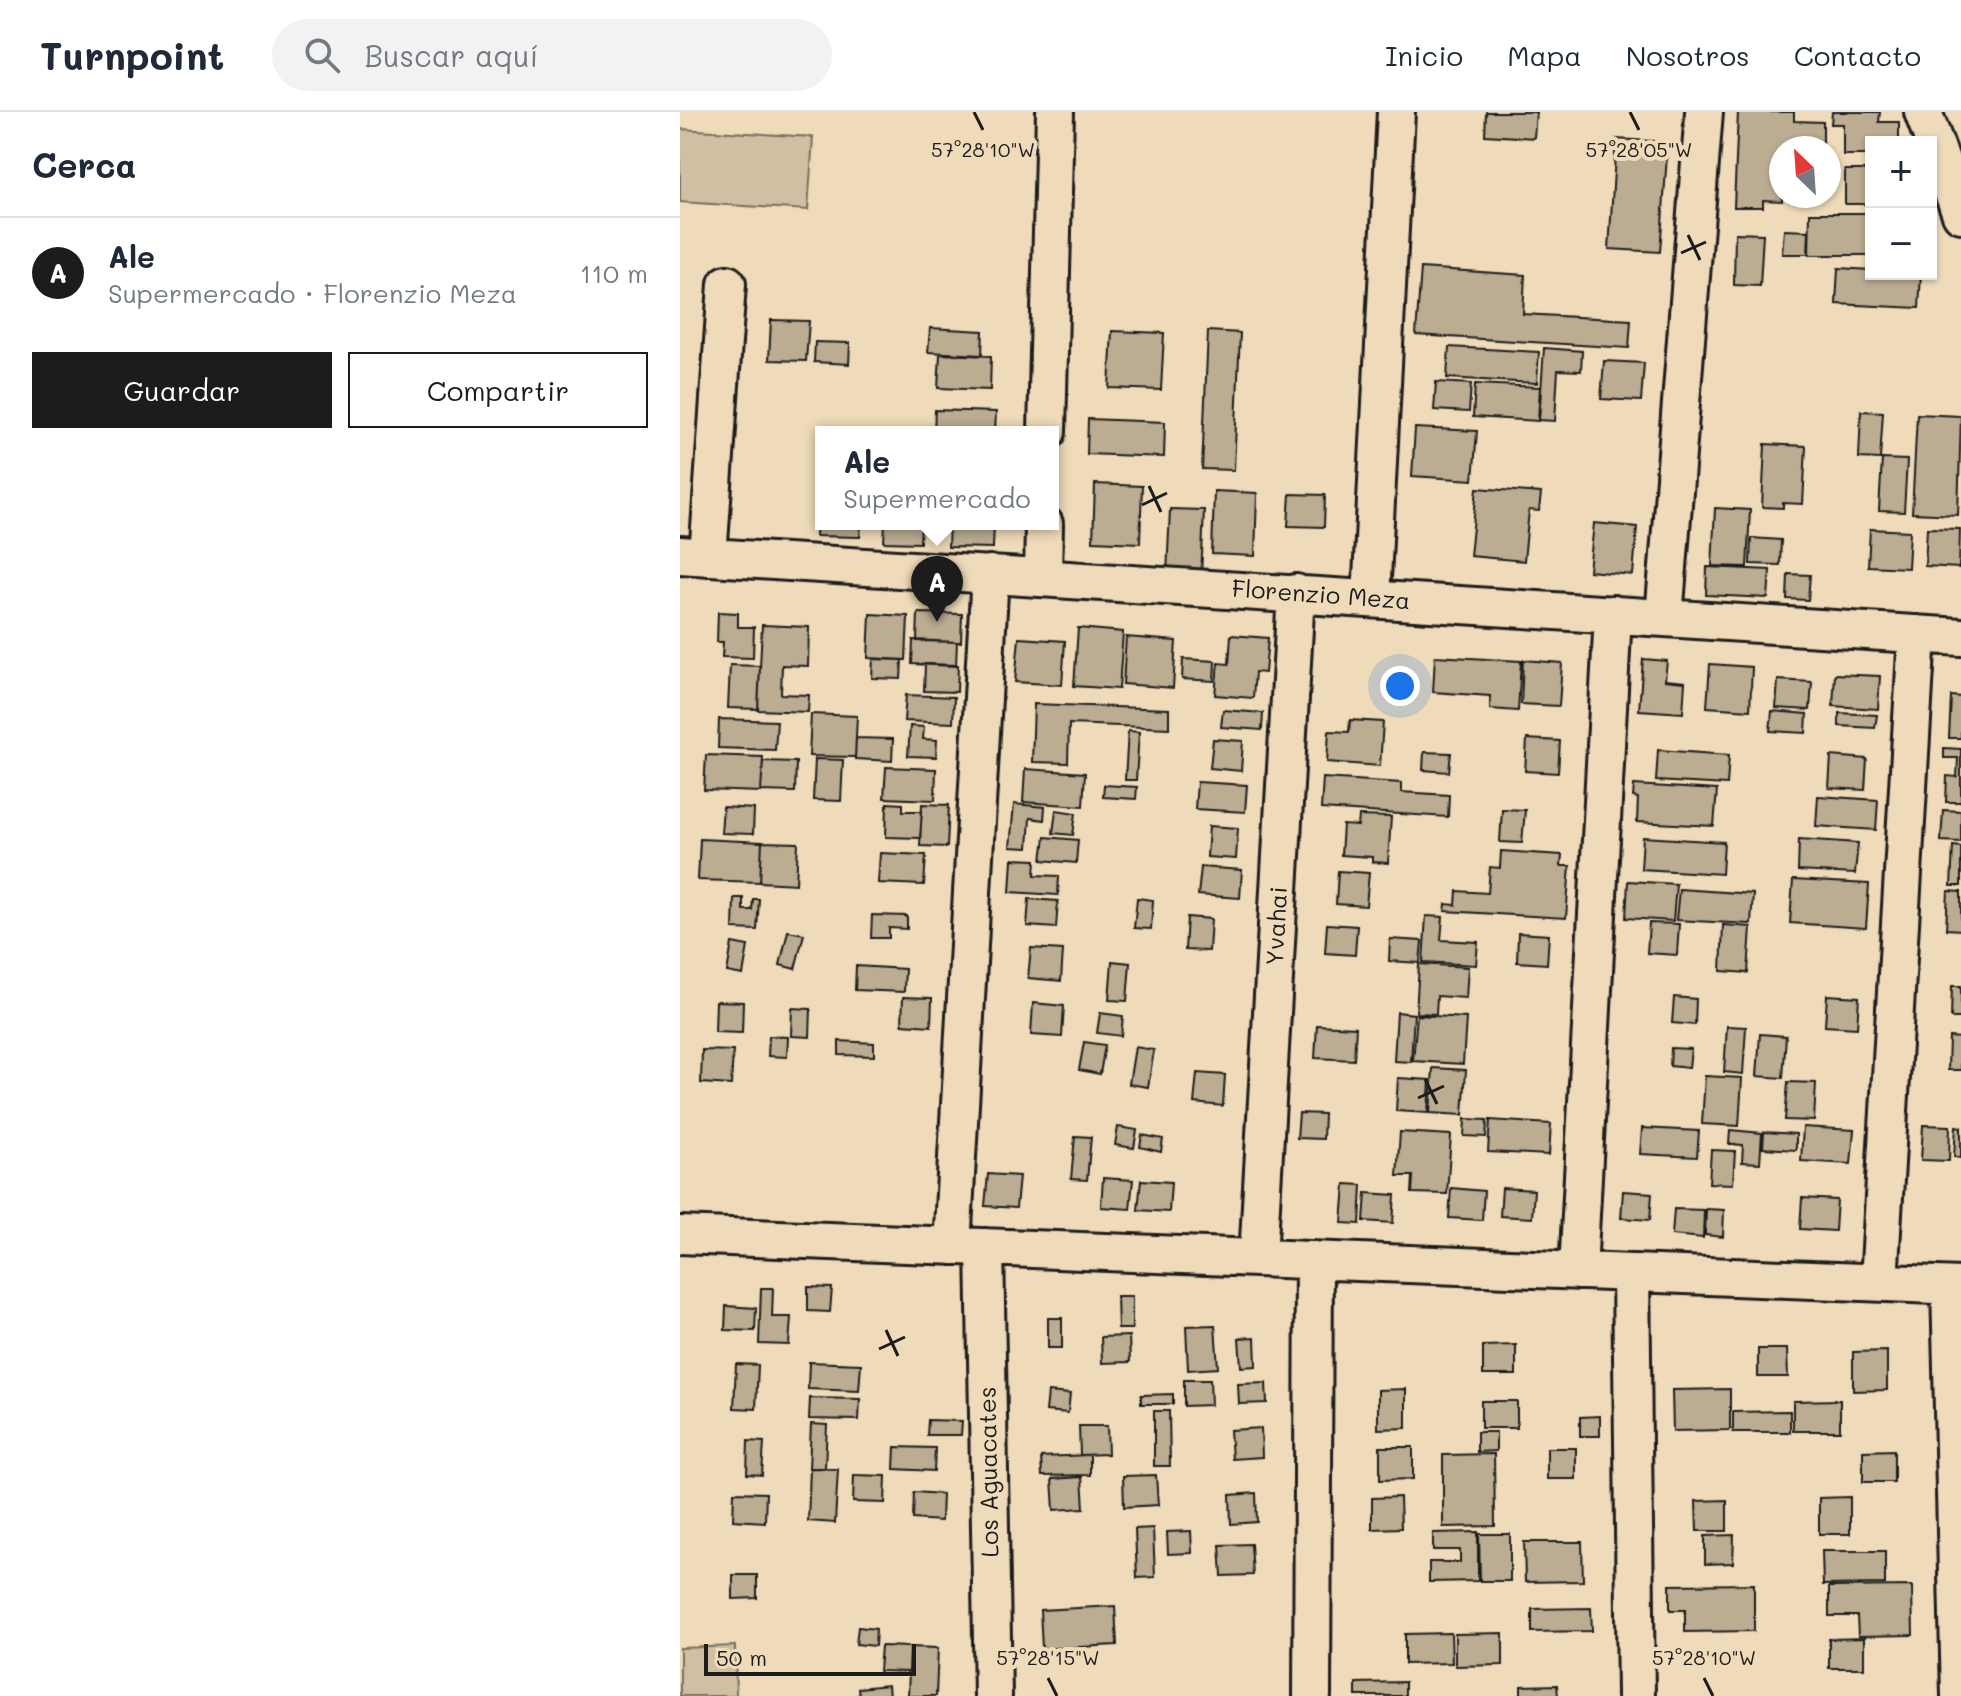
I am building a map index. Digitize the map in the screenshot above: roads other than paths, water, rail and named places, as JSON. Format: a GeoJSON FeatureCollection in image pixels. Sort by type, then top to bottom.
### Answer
{"type":"FeatureCollection","features":[{"type":"Feature","properties":{"kind":"street"},"geometry":{"type":"LineString","coordinates":[[1047,426],[1055,112]]}},
{"type":"Feature","properties":{"kind":"street"},"geometry":{"type":"LineString","coordinates":[[1371,598],[1396,112]]}},
{"type":"Feature","properties":{"kind":"street"},"geometry":{"type":"LineString","coordinates":[[1664,618],[1704,112]]}},
{"type":"Feature","properties":{"kind":"street"},"geometry":{"type":"LineString","coordinates":[[1923,112],[1961,211]]}},
{"type":"Feature","properties":{"kind":"street"},"geometry":{"type":"LineString","coordinates":[[694,556],[727,284]]}},
{"type":"Feature","properties":{"kind":"street"},"geometry":{"type":"LineString","coordinates":[[1043,577],[1044,530]]}},
{"type":"Feature","properties":{"kind":"street","name":"Florenzio Meza"},"geometry":{"type":"LineString","coordinates":[[694,556],[1961,637]]}},
{"type":"Feature","properties":{"kind":"street","name":"Los Aguacates"},"geometry":{"type":"LineString","coordinates":[[990,574],[968,1246],[993,1696]]}},
{"type":"Feature","properties":{"kind":"street","name":"Yvahai"},"geometry":{"type":"LineString","coordinates":[[1258,1258],[1296,593]]}},
{"type":"Feature","properties":{"kind":"street"},"geometry":{"type":"LineString","coordinates":[[1578,1271],[1613,614]]}},
{"type":"Feature","properties":{"kind":"street"},"geometry":{"type":"LineString","coordinates":[[1879,1282],[1917,634]]}},
{"type":"Feature","properties":{"kind":"street"},"geometry":{"type":"LineString","coordinates":[[680,1235],[1956,1286],[1960,1696]]}},
{"type":"Feature","properties":{"kind":"street"},"geometry":{"type":"LineString","coordinates":[[1312,1696],[1314,1260]]}},
{"type":"Feature","properties":{"kind":"street"},"geometry":{"type":"LineString","coordinates":[[1631,1273],[1636,1696]]}},
{"type":"Feature","properties":{"kind":"place","name":"Ale"},"geometry":{"type":"Point","coordinates":[937,622]}}]}
